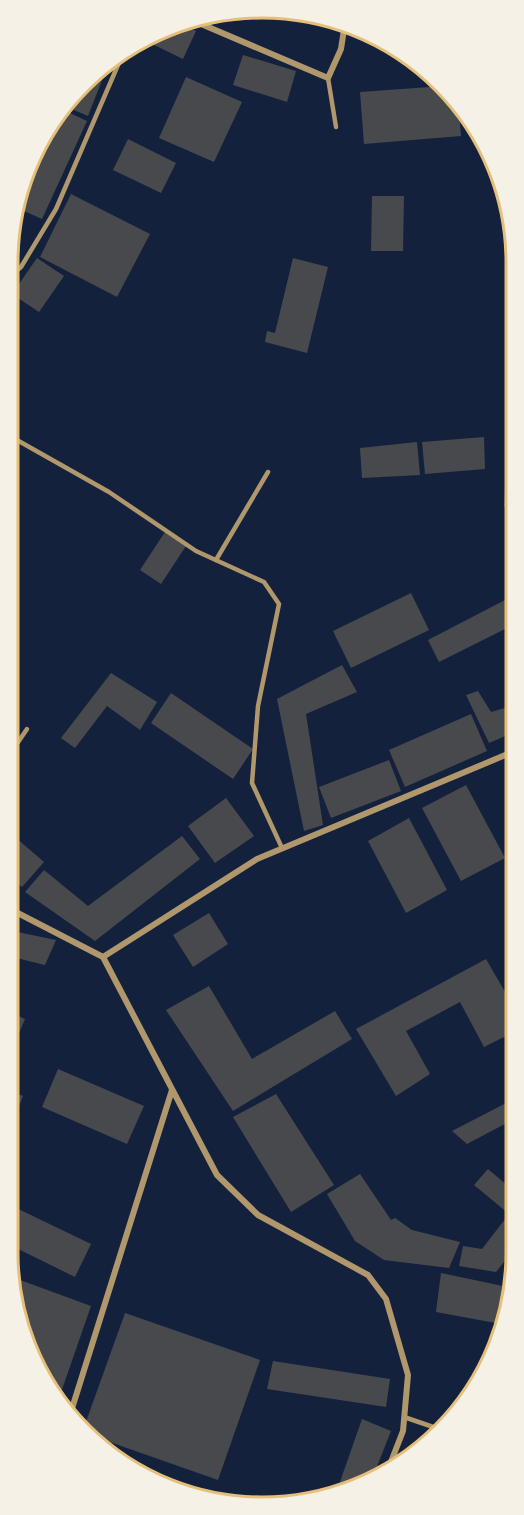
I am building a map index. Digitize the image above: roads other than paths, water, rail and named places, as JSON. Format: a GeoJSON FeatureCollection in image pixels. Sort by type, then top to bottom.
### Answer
{"type":"FeatureCollection","features":[{"type":"Feature","properties":{"kind":"street"},"geometry":{"type":"LineString","coordinates":[[204,25],[328,78],[341,49],[344,32]]}},
{"type":"Feature","properties":{"kind":"street"},"geometry":{"type":"LineString","coordinates":[[104,957],[257,859],[506,755]]}},
{"type":"Feature","properties":{"kind":"street"},"geometry":{"type":"LineString","coordinates":[[18,913],[104,957],[217,1176],[258,1215],[368,1275],[386,1299],[408,1375],[403,1431],[392,1459]]}},
{"type":"Feature","properties":{"kind":"street"},"geometry":{"type":"LineString","coordinates":[[72,1407],[172,1090]]}},
{"type":"Feature","properties":{"kind":"lane"},"geometry":{"type":"LineString","coordinates":[[18,270],[56,209],[118,64]]}},
{"type":"Feature","properties":{"kind":"lane"},"geometry":{"type":"LineString","coordinates":[[328,78],[336,127]]}},
{"type":"Feature","properties":{"kind":"lane"},"geometry":{"type":"LineString","coordinates":[[18,441],[109,492],[196,551],[264,582],[279,604],[258,706],[252,783],[282,848]]}},
{"type":"Feature","properties":{"kind":"lane"},"geometry":{"type":"LineString","coordinates":[[216,560],[268,472]]}},
{"type":"Feature","properties":{"kind":"lane"},"geometry":{"type":"LineString","coordinates":[[18,742],[27,729]]}},
{"type":"Feature","properties":{"kind":"lane"},"geometry":{"type":"LineString","coordinates":[[404,1417],[434,1427]]}}]}
